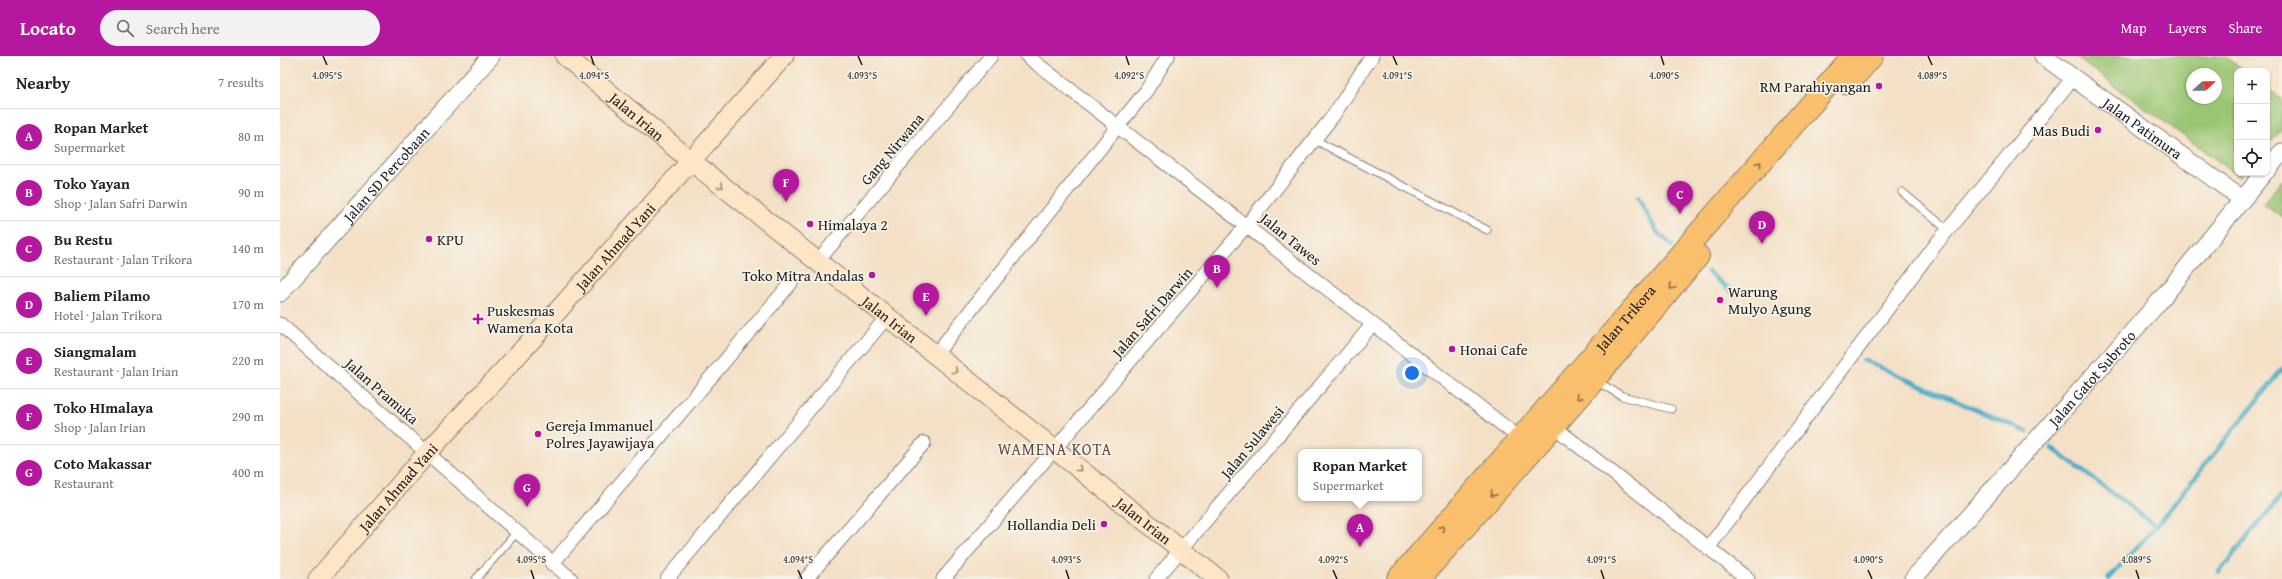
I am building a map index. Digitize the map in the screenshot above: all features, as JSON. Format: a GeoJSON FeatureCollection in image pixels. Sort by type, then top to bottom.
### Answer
{"type":"FeatureCollection","features":[{"type":"Feature","properties":{"kind":"highway","name":"Jalan Trikora"},"geometry":{"type":"LineString","coordinates":[[1398,579],[1433,550],[1527,444],[1740,186],[1853,56]]}},
{"type":"Feature","properties":{"kind":"highway","name":"Jalan Trikora"},"geometry":{"type":"LineString","coordinates":[[1547,421],[1594,380],[1696,258],[1872,56]]}},
{"type":"Feature","properties":{"kind":"highway","name":"Jalan Trikora"},"geometry":{"type":"LineString","coordinates":[[1418,579],[1433,550]]}},
{"type":"Feature","properties":{"kind":"main road","name":"Jalan Irian"},"geometry":{"type":"LineString","coordinates":[[565,56],[691,161],[817,262],[1218,579]]}},
{"type":"Feature","properties":{"kind":"main road","name":"Jalan Ahmad Yani"},"geometry":{"type":"LineString","coordinates":[[318,579],[428,452],[538,333],[784,56]]}},
{"type":"Feature","properties":{"kind":"street","name":"Jalan SD Percobaan"},"geometry":{"type":"LineString","coordinates":[[280,293],[491,56]]}},
{"type":"Feature","properties":{"kind":"street","name":"Gang Nirwana"},"geometry":{"type":"LineString","coordinates":[[817,262],[991,56]]}},
{"type":"Feature","properties":{"kind":"street","name":"Jalan Tawes"},"geometry":{"type":"LineString","coordinates":[[1027,56],[1248,225],[1372,325],[1527,444]]}},
{"type":"Feature","properties":{"kind":"street"},"geometry":{"type":"LineString","coordinates":[[935,355],[1118,126],[1146,90],[1168,56]]}},
{"type":"Feature","properties":{"kind":"street","name":"Jalan Safri Darwin"},"geometry":{"type":"LineString","coordinates":[[943,579],[1248,225],[1315,140],[1372,56]]}},
{"type":"Feature","properties":{"kind":"street","name":"Jalan Patimura"},"geometry":{"type":"LineString","coordinates":[[2043,56],[2242,199]]}},
{"type":"Feature","properties":{"kind":"street"},"geometry":{"type":"LineString","coordinates":[[1708,548],[1948,230],[2073,78]]}},
{"type":"Feature","properties":{"kind":"street"},"geometry":{"type":"LineString","coordinates":[[2270,166],[2282,152]]}},
{"type":"Feature","properties":{"kind":"street","name":"Jalan Gatot Subroto"},"geometry":{"type":"LineString","coordinates":[[1913,579],[2158,303],[2261,176]]}},
{"type":"Feature","properties":{"kind":"street"},"geometry":{"type":"LineString","coordinates":[[552,564],[791,283]]}},
{"type":"Feature","properties":{"kind":"street"},"geometry":{"type":"LineString","coordinates":[[667,579],[887,317]]}},
{"type":"Feature","properties":{"kind":"street","name":"Jalan Pramuka"},"geometry":{"type":"LineString","coordinates":[[280,324],[428,452],[552,564],[571,579]]}},
{"type":"Feature","properties":{"kind":"street","name":"Jalan Sulawesi"},"geometry":{"type":"LineString","coordinates":[[1156,579],[1372,325]]}},
{"type":"Feature","properties":{"kind":"street"},"geometry":{"type":"LineString","coordinates":[[1547,421],[1748,579]]}},
{"type":"Feature","properties":{"kind":"street"},"geometry":{"type":"LineString","coordinates":[[806,579],[924,443]]}},
{"type":"Feature","properties":{"kind":"lane"},"geometry":{"type":"LineString","coordinates":[[1315,140],[1487,230]]}},
{"type":"Feature","properties":{"kind":"lane"},"geometry":{"type":"LineString","coordinates":[[1712,232],[1740,186]]}},
{"type":"Feature","properties":{"kind":"lane"},"geometry":{"type":"LineString","coordinates":[[1902,192],[1948,230]]}},
{"type":"Feature","properties":{"kind":"lane"},"geometry":{"type":"LineString","coordinates":[[1594,380],[1622,396],[1671,409]]}},
{"type":"Feature","properties":{"kind":"lane"},"geometry":{"type":"LineString","coordinates":[[476,579],[516,532]]}},
{"type":"Feature","properties":{"kind":"green space"},"geometry":{"type":"Polygon","coordinates":[[[2074,56],[2225,56],[2241,68],[2234,68],[2234,173],[2074,56]]]}},
{"type":"Feature","properties":{"kind":"green space"},"geometry":{"type":"Polygon","coordinates":[[[2270,90],[2282,99],[2282,129],[2270,143],[2270,90]]]}},
{"type":"Feature","properties":{"kind":"green space"},"geometry":{"type":"Polygon","coordinates":[[[2282,180],[2282,218],[2263,204],[2282,180]]]}},
{"type":"Feature","properties":{"kind":"waterway"},"geometry":{"type":"LineString","coordinates":[[1638,197],[1657,232],[1673,246]]}},
{"type":"Feature","properties":{"kind":"waterway"},"geometry":{"type":"LineString","coordinates":[[1708,272],[1736,295]]}},
{"type":"Feature","properties":{"kind":"waterway"},"geometry":{"type":"LineString","coordinates":[[1863,360],[2027,432]]}},
{"type":"Feature","properties":{"kind":"waterway"},"geometry":{"type":"LineString","coordinates":[[2108,579],[2156,526],[2282,369]]}},
{"type":"Feature","properties":{"kind":"waterway"},"geometry":{"type":"LineString","coordinates":[[2052,448],[2156,526]]}},
{"type":"Feature","properties":{"kind":"waterway"},"geometry":{"type":"LineString","coordinates":[[2219,572],[2282,495]]}},
{"type":"Feature","properties":{"kind":"place","name":"RM Parahiyangan"},"geometry":{"type":"Point","coordinates":[1879,86]}},
{"type":"Feature","properties":{"kind":"place","name":"Mas Budi"},"geometry":{"type":"Point","coordinates":[2098,130]}},
{"type":"Feature","properties":{"kind":"place","name":"Toko HImalaya"},"geometry":{"type":"Point","coordinates":[786,202]}},
{"type":"Feature","properties":{"kind":"place","name":"Bu Restu"},"geometry":{"type":"Point","coordinates":[1680,214]}},
{"type":"Feature","properties":{"kind":"place","name":"Himalaya 2"},"geometry":{"type":"Point","coordinates":[810,224]}},
{"type":"Feature","properties":{"kind":"place","name":"KPU"},"geometry":{"type":"Point","coordinates":[429,239]}},
{"type":"Feature","properties":{"kind":"place","name":"Baliem Pilamo"},"geometry":{"type":"Point","coordinates":[1762,244]}},
{"type":"Feature","properties":{"kind":"place","name":"Toko Mitra Andalas"},"geometry":{"type":"Point","coordinates":[872,275]}},
{"type":"Feature","properties":{"kind":"place","name":"Toko Yayan"},"geometry":{"type":"Point","coordinates":[1217,288]}},
{"type":"Feature","properties":{"kind":"place","name":"Warung Mulyo Agung"},"geometry":{"type":"Point","coordinates":[1720,300]}},
{"type":"Feature","properties":{"kind":"place","name":"Siangmalam"},"geometry":{"type":"Point","coordinates":[926,316]}},
{"type":"Feature","properties":{"kind":"place","name":"Puskesmas Wamena Kota"},"geometry":{"type":"Point","coordinates":[478,319]}},
{"type":"Feature","properties":{"kind":"place","name":"Honai Cafe"},"geometry":{"type":"Point","coordinates":[1452,349]}},
{"type":"Feature","properties":{"kind":"place","name":"Gereja Immanuel Polres Jayawijaya"},"geometry":{"type":"Point","coordinates":[538,434]}},
{"type":"Feature","properties":{"kind":"place","name":"Coto Makassar"},"geometry":{"type":"Point","coordinates":[527,507]}},
{"type":"Feature","properties":{"kind":"place","name":"Hollandia Deli"},"geometry":{"type":"Point","coordinates":[1104,524]}},
{"type":"Feature","properties":{"kind":"place","name":"Ropan Market"},"geometry":{"type":"Point","coordinates":[1360,547]}},
{"type":"Feature","properties":{"kind":"district","name":"WAMENA KOTA"},"geometry":{"type":"Point","coordinates":[1055,449]}}]}
